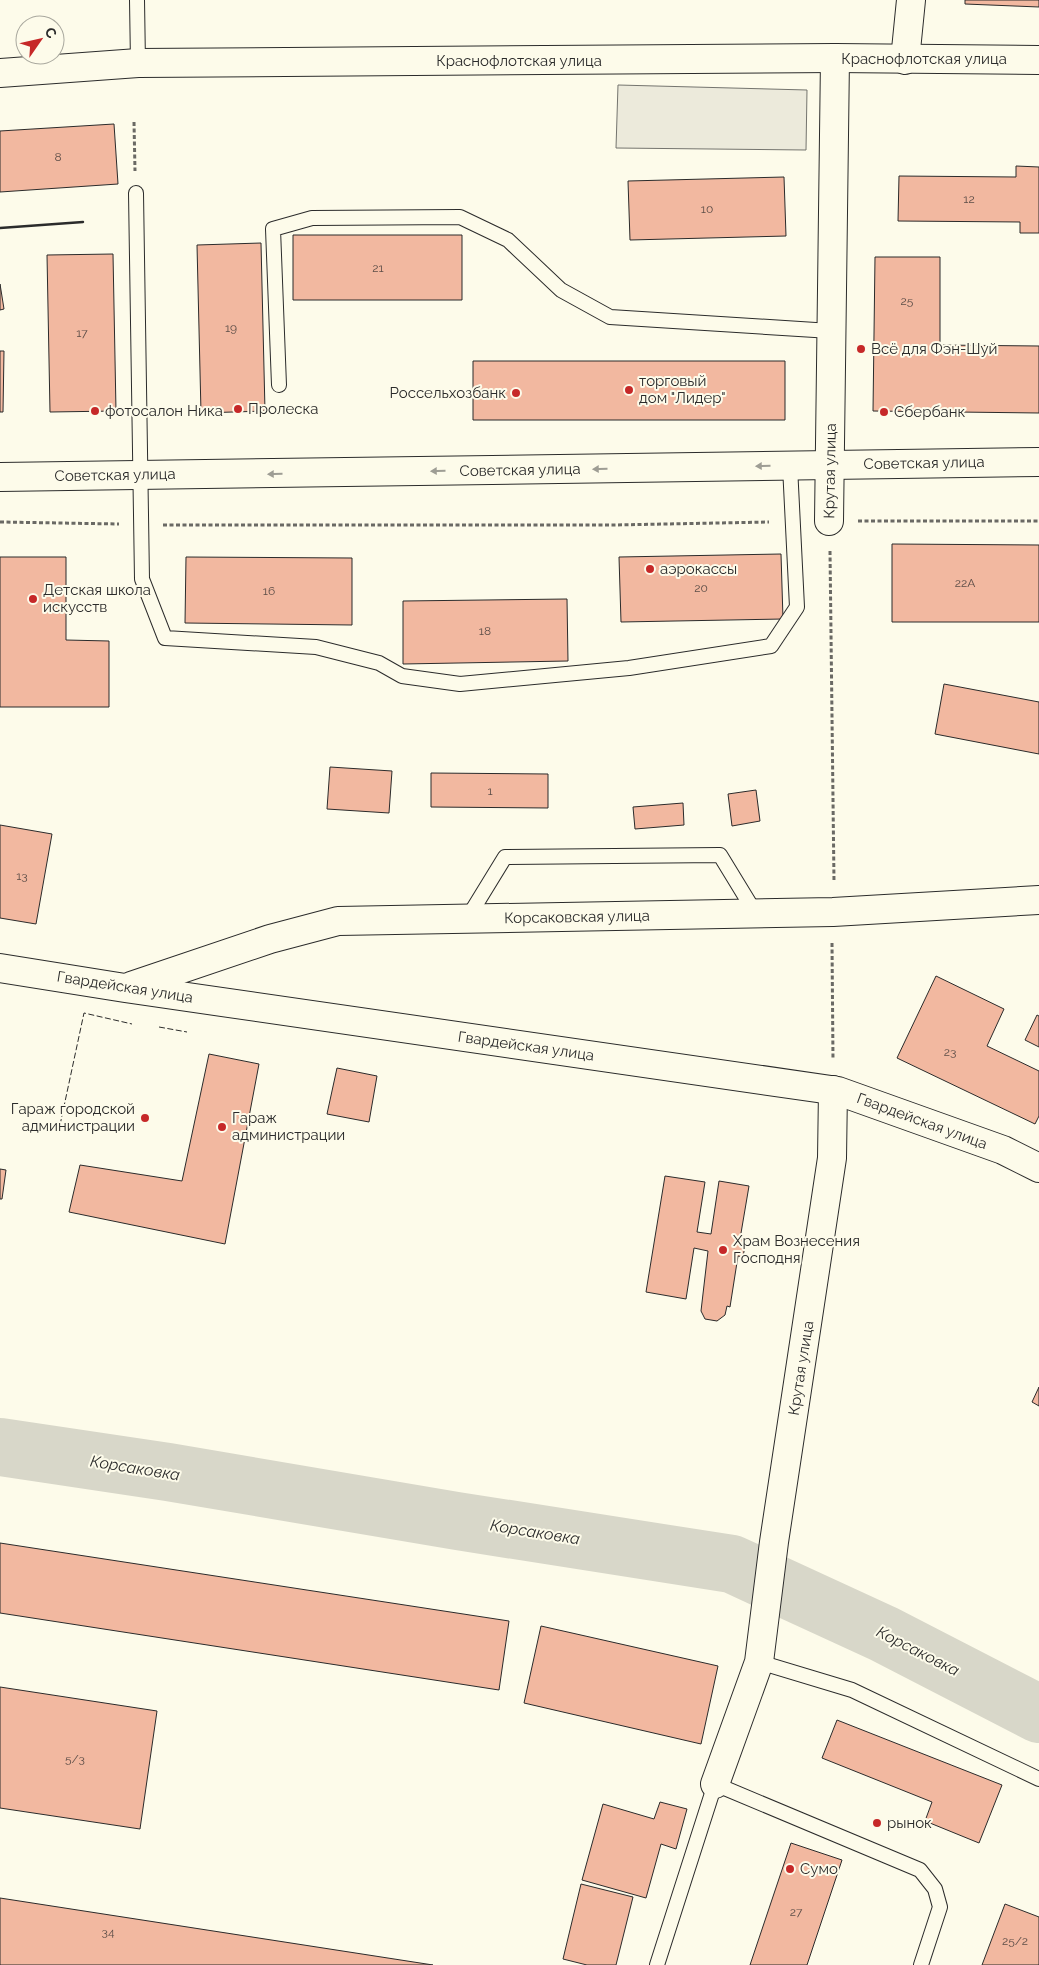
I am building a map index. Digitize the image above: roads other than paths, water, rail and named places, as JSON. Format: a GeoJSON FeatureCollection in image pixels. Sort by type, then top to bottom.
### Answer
{"type":"FeatureCollection","features":[{"type":"Feature","properties":{"kind":"main road"},"geometry":{"type":"LineString","coordinates":[[905,60],[911,0]]}},
{"type":"Feature","properties":{"kind":"main road","name":"Краснофлотская улица"},"geometry":{"type":"LineString","coordinates":[[0,73],[138,63],[835,58],[1039,60]]}},
{"type":"Feature","properties":{"kind":"main road","name":"Крутая улица"},"geometry":{"type":"LineString","coordinates":[[829,520],[835,58]]}},
{"type":"Feature","properties":{"kind":"main road","name":"Советская улица"},"geometry":{"type":"LineString","coordinates":[[0,477],[1039,462]]}},
{"type":"Feature","properties":{"kind":"main road","name":"Корсаковская улица"},"geometry":{"type":"LineString","coordinates":[[125,988],[270,939],[338,921],[833,912],[1039,900]]}},
{"type":"Feature","properties":{"kind":"main road","name":"Гвардейская улица"},"geometry":{"type":"LineString","coordinates":[[0,968],[125,988],[833,1090],[1003,1150],[1039,1168]]}},
{"type":"Feature","properties":{"kind":"main road","name":"Крутая улица"},"geometry":{"type":"LineString","coordinates":[[715,1784],[759,1662],[774,1542],[832,1158],[833,1090]]}},
{"type":"Feature","properties":{"kind":"lane"},"geometry":{"type":"LineString","coordinates":[[137,0],[138,63]]}},
{"type":"Feature","properties":{"kind":"lane"},"geometry":{"type":"LineString","coordinates":[[136,192],[142,579],[165,638],[316,647],[380,662],[402,676],[460,684],[629,668],[772,646],[797,606],[790,466]]}},
{"type":"Feature","properties":{"kind":"lane"},"geometry":{"type":"LineString","coordinates":[[279,385],[273,229],[312,218],[460,217],[508,240],[561,290],[610,317],[832,331]]}},
{"type":"Feature","properties":{"kind":"lane"},"geometry":{"type":"LineString","coordinates":[[467,919],[505,857],[720,854],[756,914]]}},
{"type":"Feature","properties":{"kind":"lane"},"geometry":{"type":"LineString","coordinates":[[759,1662],[852,1690],[1039,1779]]}},
{"type":"Feature","properties":{"kind":"lane"},"geometry":{"type":"LineString","coordinates":[[657,1965],[715,1784],[920,1870],[935,1889],[940,1907],[921,1965]]}},
{"type":"Feature","properties":{"kind":"waterway","name":"Корсаковка"},"geometry":{"type":"LineString","coordinates":[[0,1447],[168,1472],[457,1521],[732,1564],[884,1634],[1039,1714]]}},
{"type":"Feature","properties":{"kind":"place","name":"Всё для Фэн-Шуй"},"geometry":{"type":"Point","coordinates":[861,349]}},
{"type":"Feature","properties":{"kind":"place","name":"торговый дом \"Лидер\""},"geometry":{"type":"Point","coordinates":[629,390]}},
{"type":"Feature","properties":{"kind":"place","name":"Россельхозбанк"},"geometry":{"type":"Point","coordinates":[516,393]}},
{"type":"Feature","properties":{"kind":"place","name":"Пролеска"},"geometry":{"type":"Point","coordinates":[238,409]}},
{"type":"Feature","properties":{"kind":"place","name":"фотосалон Ника"},"geometry":{"type":"Point","coordinates":[95,411]}},
{"type":"Feature","properties":{"kind":"place","name":"Сбербанк"},"geometry":{"type":"Point","coordinates":[884,412]}},
{"type":"Feature","properties":{"kind":"place","name":"аэрокассы"},"geometry":{"type":"Point","coordinates":[650,569]}},
{"type":"Feature","properties":{"kind":"place","name":"Детская школа искусств"},"geometry":{"type":"Point","coordinates":[33,599]}},
{"type":"Feature","properties":{"kind":"place","name":"Гараж городской администрации"},"geometry":{"type":"Point","coordinates":[145,1118]}},
{"type":"Feature","properties":{"kind":"place","name":"Гараж администрации"},"geometry":{"type":"Point","coordinates":[222,1127]}},
{"type":"Feature","properties":{"kind":"place","name":"Храм Вознесения Господня"},"geometry":{"type":"Point","coordinates":[723,1250]}},
{"type":"Feature","properties":{"kind":"place","name":"рынок"},"geometry":{"type":"Point","coordinates":[877,1823]}},
{"type":"Feature","properties":{"kind":"place","name":"Сумо"},"geometry":{"type":"Point","coordinates":[790,1869]}}]}
